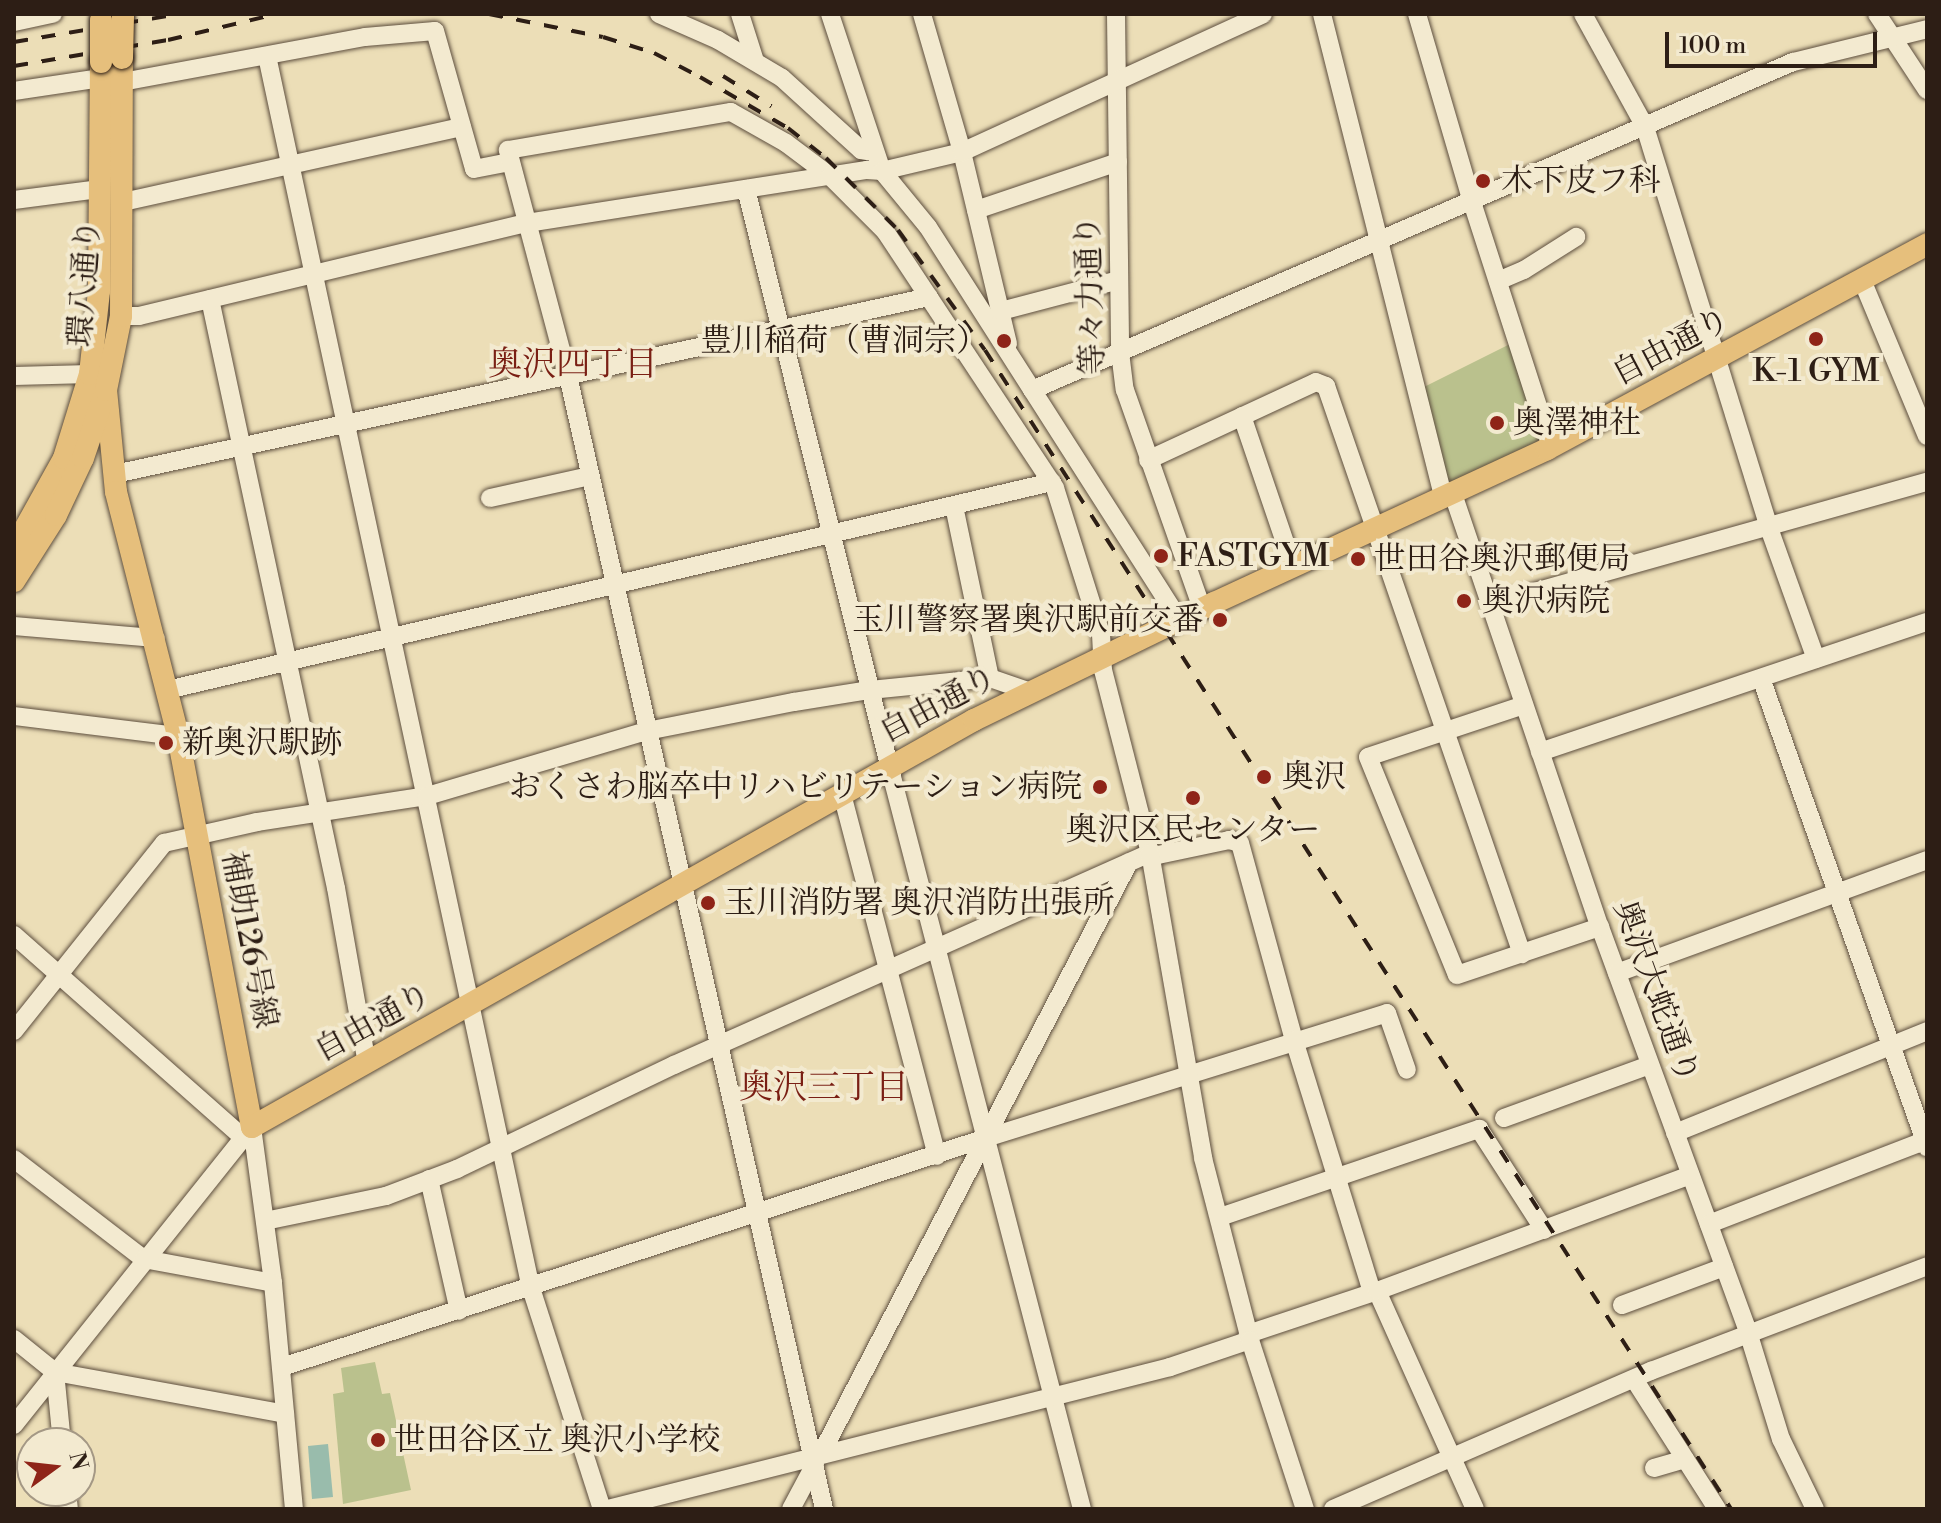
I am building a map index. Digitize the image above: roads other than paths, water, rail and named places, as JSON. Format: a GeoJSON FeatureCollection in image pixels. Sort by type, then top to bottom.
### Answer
{"type":"FeatureCollection","features":[{"type":"Feature","properties":{"kind":"main road","name":"環八通り"},"geometry":{"type":"LineString","coordinates":[[14,548],[64,458],[98,382],[121,316],[123,202],[112,70],[112,16]]}},
{"type":"Feature","properties":{"kind":"main road","name":"環八通り"},"geometry":{"type":"LineString","coordinates":[[14,581],[63,502],[83,458],[98,382],[100,189],[112,70]]}},
{"type":"Feature","properties":{"kind":"main road","name":"自由通り"},"geometry":{"type":"LineString","coordinates":[[247,1132],[890,767],[1031,692],[1179,619],[1551,447],[1927,244]]}},
{"type":"Feature","properties":{"kind":"main road","name":"補助126号線"},"geometry":{"type":"LineString","coordinates":[[98,382],[116,492],[178,736],[247,1132]]}},
{"type":"Feature","properties":{"kind":"street"},"geometry":{"type":"LineString","coordinates":[[14,22],[53,14]]}},
{"type":"Feature","properties":{"kind":"street"},"geometry":{"type":"LineString","coordinates":[[659,14],[718,40],[782,78],[861,150],[874,152]]}},
{"type":"Feature","properties":{"kind":"street"},"geometry":{"type":"LineString","coordinates":[[740,14],[755,61]]}},
{"type":"Feature","properties":{"kind":"street"},"geometry":{"type":"LineString","coordinates":[[830,14],[882,171],[928,227],[1179,619]]}},
{"type":"Feature","properties":{"kind":"street"},"geometry":{"type":"LineString","coordinates":[[922,14],[962,152],[1011,359]]}},
{"type":"Feature","properties":{"kind":"street","name":"等々力通り"},"geometry":{"type":"LineString","coordinates":[[1116,14],[1120,352],[1128,405],[1202,609]]}},
{"type":"Feature","properties":{"kind":"street"},"geometry":{"type":"LineString","coordinates":[[121,316],[139,316],[527,223],[830,176],[882,171],[962,152],[1117,78],[1263,14]]}},
{"type":"Feature","properties":{"kind":"street","name":"奥沢大蛇通り"},"geometry":{"type":"LineString","coordinates":[[1322,14],[1379,241],[1448,493],[1492,604],[1600,927],[1748,1332],[1781,1439],[1815,1509]]}},
{"type":"Feature","properties":{"kind":"street"},"geometry":{"type":"LineString","coordinates":[[1417,14],[1472,202],[1551,447]]}},
{"type":"Feature","properties":{"kind":"street"},"geometry":{"type":"LineString","coordinates":[[1583,14],[1645,127],[1769,528],[1816,659]]}},
{"type":"Feature","properties":{"kind":"street"},"geometry":{"type":"LineString","coordinates":[[1877,14],[1927,90]]}},
{"type":"Feature","properties":{"kind":"street"},"geometry":{"type":"LineString","coordinates":[[1032,390],[1793,62],[1927,29]]}},
{"type":"Feature","properties":{"kind":"street"},"geometry":{"type":"LineString","coordinates":[[14,91],[112,70],[267,56],[365,37],[435,31],[474,169],[510,162]]}},
{"type":"Feature","properties":{"kind":"street"},"geometry":{"type":"LineString","coordinates":[[267,56],[531,1288],[602,1509]]}},
{"type":"Feature","properties":{"kind":"street"},"geometry":{"type":"LineString","coordinates":[[824,1509],[816,1458],[681,885],[568,376],[508,150],[731,112],[786,143],[830,176],[885,231],[1052,482],[1101,634],[1103,670],[1150,853],[1203,1158],[1249,1337],[1305,1509]]}},
{"type":"Feature","properties":{"kind":"street"},"geometry":{"type":"LineString","coordinates":[[123,202],[462,127]]}},
{"type":"Feature","properties":{"kind":"street"},"geometry":{"type":"LineString","coordinates":[[976,210],[1118,162]]}},
{"type":"Feature","properties":{"kind":"street"},"geometry":{"type":"LineString","coordinates":[[14,200],[100,189]]}},
{"type":"Feature","properties":{"kind":"street"},"geometry":{"type":"LineString","coordinates":[[746,189],[870,690],[1082,1509]]}},
{"type":"Feature","properties":{"kind":"street"},"geometry":{"type":"LineString","coordinates":[[1498,281],[1524,270],[1576,237]]}},
{"type":"Feature","properties":{"kind":"street"},"geometry":{"type":"LineString","coordinates":[[1001,311],[1119,280]]}},
{"type":"Feature","properties":{"kind":"street"},"geometry":{"type":"LineString","coordinates":[[1862,280],[1927,436]]}},
{"type":"Feature","properties":{"kind":"street"},"geometry":{"type":"LineString","coordinates":[[115,474],[929,297]]}},
{"type":"Feature","properties":{"kind":"street"},"geometry":{"type":"LineString","coordinates":[[210,299],[320,813],[367,1063]]}},
{"type":"Feature","properties":{"kind":"street"},"geometry":{"type":"LineString","coordinates":[[14,376],[98,382]]}},
{"type":"Feature","properties":{"kind":"street"},"geometry":{"type":"LineString","coordinates":[[1148,460],[1316,382],[1326,386],[1522,954]]}},
{"type":"Feature","properties":{"kind":"street"},"geometry":{"type":"LineString","coordinates":[[1242,416],[1293,566]]}},
{"type":"Feature","properties":{"kind":"street"},"geometry":{"type":"LineString","coordinates":[[490,498],[590,476]]}},
{"type":"Feature","properties":{"kind":"street"},"geometry":{"type":"LineString","coordinates":[[167,690],[1052,482]]}},
{"type":"Feature","properties":{"kind":"street"},"geometry":{"type":"LineString","coordinates":[[1492,604],[1927,482]]}},
{"type":"Feature","properties":{"kind":"street"},"geometry":{"type":"LineString","coordinates":[[954,506],[990,678]]}},
{"type":"Feature","properties":{"kind":"street"},"geometry":{"type":"LineString","coordinates":[[1540,752],[1927,622]]}},
{"type":"Feature","properties":{"kind":"street"},"geometry":{"type":"LineString","coordinates":[[14,626],[155,638]]}},
{"type":"Feature","properties":{"kind":"street"},"geometry":{"type":"LineString","coordinates":[[14,1031],[164,843],[427,796],[647,731],[870,690],[990,678],[1031,692]]}},
{"type":"Feature","properties":{"kind":"street"},"geometry":{"type":"LineString","coordinates":[[1709,1224],[1926,1143],[1761,678]]}},
{"type":"Feature","properties":{"kind":"street"},"geometry":{"type":"LineString","coordinates":[[1524,705],[1368,757],[1457,975],[1600,927]]}},
{"type":"Feature","properties":{"kind":"street"},"geometry":{"type":"LineString","coordinates":[[14,716],[178,736]]}},
{"type":"Feature","properties":{"kind":"street"},"geometry":{"type":"LineString","coordinates":[[842,794],[937,1156]]}},
{"type":"Feature","properties":{"kind":"street"},"geometry":{"type":"LineString","coordinates":[[265,1221],[386,1196],[501,1149],[720,1046],[1150,853],[1158,855],[1229,840],[1240,843],[1294,1040],[1374,1292],[1475,1509]]}},
{"type":"Feature","properties":{"kind":"street"},"geometry":{"type":"LineString","coordinates":[[1617,973],[1927,860]]}},
{"type":"Feature","properties":{"kind":"street"},"geometry":{"type":"LineString","coordinates":[[791,1509],[1129,862]]}},
{"type":"Feature","properties":{"kind":"street"},"geometry":{"type":"LineString","coordinates":[[14,935],[247,1132]]}},
{"type":"Feature","properties":{"kind":"street"},"geometry":{"type":"LineString","coordinates":[[282,1367],[986,1138],[1387,1013],[1407,1070]]}},
{"type":"Feature","properties":{"kind":"street"},"geometry":{"type":"LineString","coordinates":[[1675,1133],[1927,1031]]}},
{"type":"Feature","properties":{"kind":"street"},"geometry":{"type":"LineString","coordinates":[[1504,1118],[1650,1065]]}},
{"type":"Feature","properties":{"kind":"street"},"geometry":{"type":"LineString","coordinates":[[1220,1217],[1479,1129],[1544,1230]]}},
{"type":"Feature","properties":{"kind":"street","name":"補助126号線"},"geometry":{"type":"LineString","coordinates":[[247,1132],[265,1221],[273,1283],[294,1509]]}},
{"type":"Feature","properties":{"kind":"street","name":"自由通り"},"geometry":{"type":"LineString","coordinates":[[14,1425],[247,1132]]}},
{"type":"Feature","properties":{"kind":"street"},"geometry":{"type":"LineString","coordinates":[[14,1159],[144,1259],[273,1283]]}},
{"type":"Feature","properties":{"kind":"street"},"geometry":{"type":"LineString","coordinates":[[608,1509],[816,1458],[1052,1394],[1170,1367],[1690,1175]]}},
{"type":"Feature","properties":{"kind":"street"},"geometry":{"type":"LineString","coordinates":[[429,1179],[459,1311]]}},
{"type":"Feature","properties":{"kind":"street"},"geometry":{"type":"LineString","coordinates":[[1333,1509],[1748,1332],[1927,1266]]}},
{"type":"Feature","properties":{"kind":"street"},"geometry":{"type":"LineString","coordinates":[[1622,1305],[1724,1267]]}},
{"type":"Feature","properties":{"kind":"street"},"geometry":{"type":"LineString","coordinates":[[14,1339],[55,1372],[285,1414]]}},
{"type":"Feature","properties":{"kind":"street"},"geometry":{"type":"LineString","coordinates":[[55,1372],[60,1427]]}},
{"type":"Feature","properties":{"kind":"street"},"geometry":{"type":"LineString","coordinates":[[1634,1379],[1717,1509]]}},
{"type":"Feature","properties":{"kind":"street"},"geometry":{"type":"LineString","coordinates":[[1654,1468],[1685,1459]]}},
{"type":"Feature","properties":{"kind":"railway"},"geometry":{"type":"LineString","coordinates":[[14,42],[179,14]]}},
{"type":"Feature","properties":{"kind":"railway"},"geometry":{"type":"LineString","coordinates":[[14,66],[168,40],[276,14]]}},
{"type":"Feature","properties":{"kind":"railway"},"geometry":{"type":"LineString","coordinates":[[489,14],[603,37],[654,53],[700,77],[788,128],[826,158],[898,230],[985,350],[1731,1509]]}},
{"type":"Feature","properties":{"kind":"railway"},"geometry":{"type":"LineString","coordinates":[[723,76],[771,106]]}},
{"type":"Feature","properties":{"kind":"place","name":"木下皮フ科"},"geometry":{"type":"Point","coordinates":[1483,181]}},
{"type":"Feature","properties":{"kind":"place","name":"K-1 GYM"},"geometry":{"type":"Point","coordinates":[1816,339]}},
{"type":"Feature","properties":{"kind":"place","name":"豊川稲荷（曹洞宗）"},"geometry":{"type":"Point","coordinates":[1004,341]}},
{"type":"Feature","properties":{"kind":"place","name":"奥澤神社"},"geometry":{"type":"Point","coordinates":[1497,423]}},
{"type":"Feature","properties":{"kind":"place","name":"FASTGYM"},"geometry":{"type":"Point","coordinates":[1161,556]}},
{"type":"Feature","properties":{"kind":"place","name":"世田谷奥沢郵便局"},"geometry":{"type":"Point","coordinates":[1358,559]}},
{"type":"Feature","properties":{"kind":"place","name":"奥沢病院"},"geometry":{"type":"Point","coordinates":[1464,601]}},
{"type":"Feature","properties":{"kind":"place","name":"玉川警察署奥沢駅前交番"},"geometry":{"type":"Point","coordinates":[1220,620]}},
{"type":"Feature","properties":{"kind":"place","name":"新奥沢駅跡"},"geometry":{"type":"Point","coordinates":[166,743]}},
{"type":"Feature","properties":{"kind":"place","name":"奥沢"},"geometry":{"type":"Point","coordinates":[1264,777]}},
{"type":"Feature","properties":{"kind":"place","name":"おくさわ脳卒中リハビリテーション病院"},"geometry":{"type":"Point","coordinates":[1100,787]}},
{"type":"Feature","properties":{"kind":"place","name":"奥沢区民センター"},"geometry":{"type":"Point","coordinates":[1193,798]}},
{"type":"Feature","properties":{"kind":"place","name":"玉川消防署 奥沢消防出張所"},"geometry":{"type":"Point","coordinates":[708,903]}},
{"type":"Feature","properties":{"kind":"place","name":"世田谷区立 奥沢小学校"},"geometry":{"type":"Point","coordinates":[378,1440]}},
{"type":"Feature","properties":{"kind":"district","name":"奥沢四丁目"},"geometry":{"type":"Point","coordinates":[573,366]}},
{"type":"Feature","properties":{"kind":"district","name":"奥沢三丁目"},"geometry":{"type":"Point","coordinates":[824,1089]}}]}
